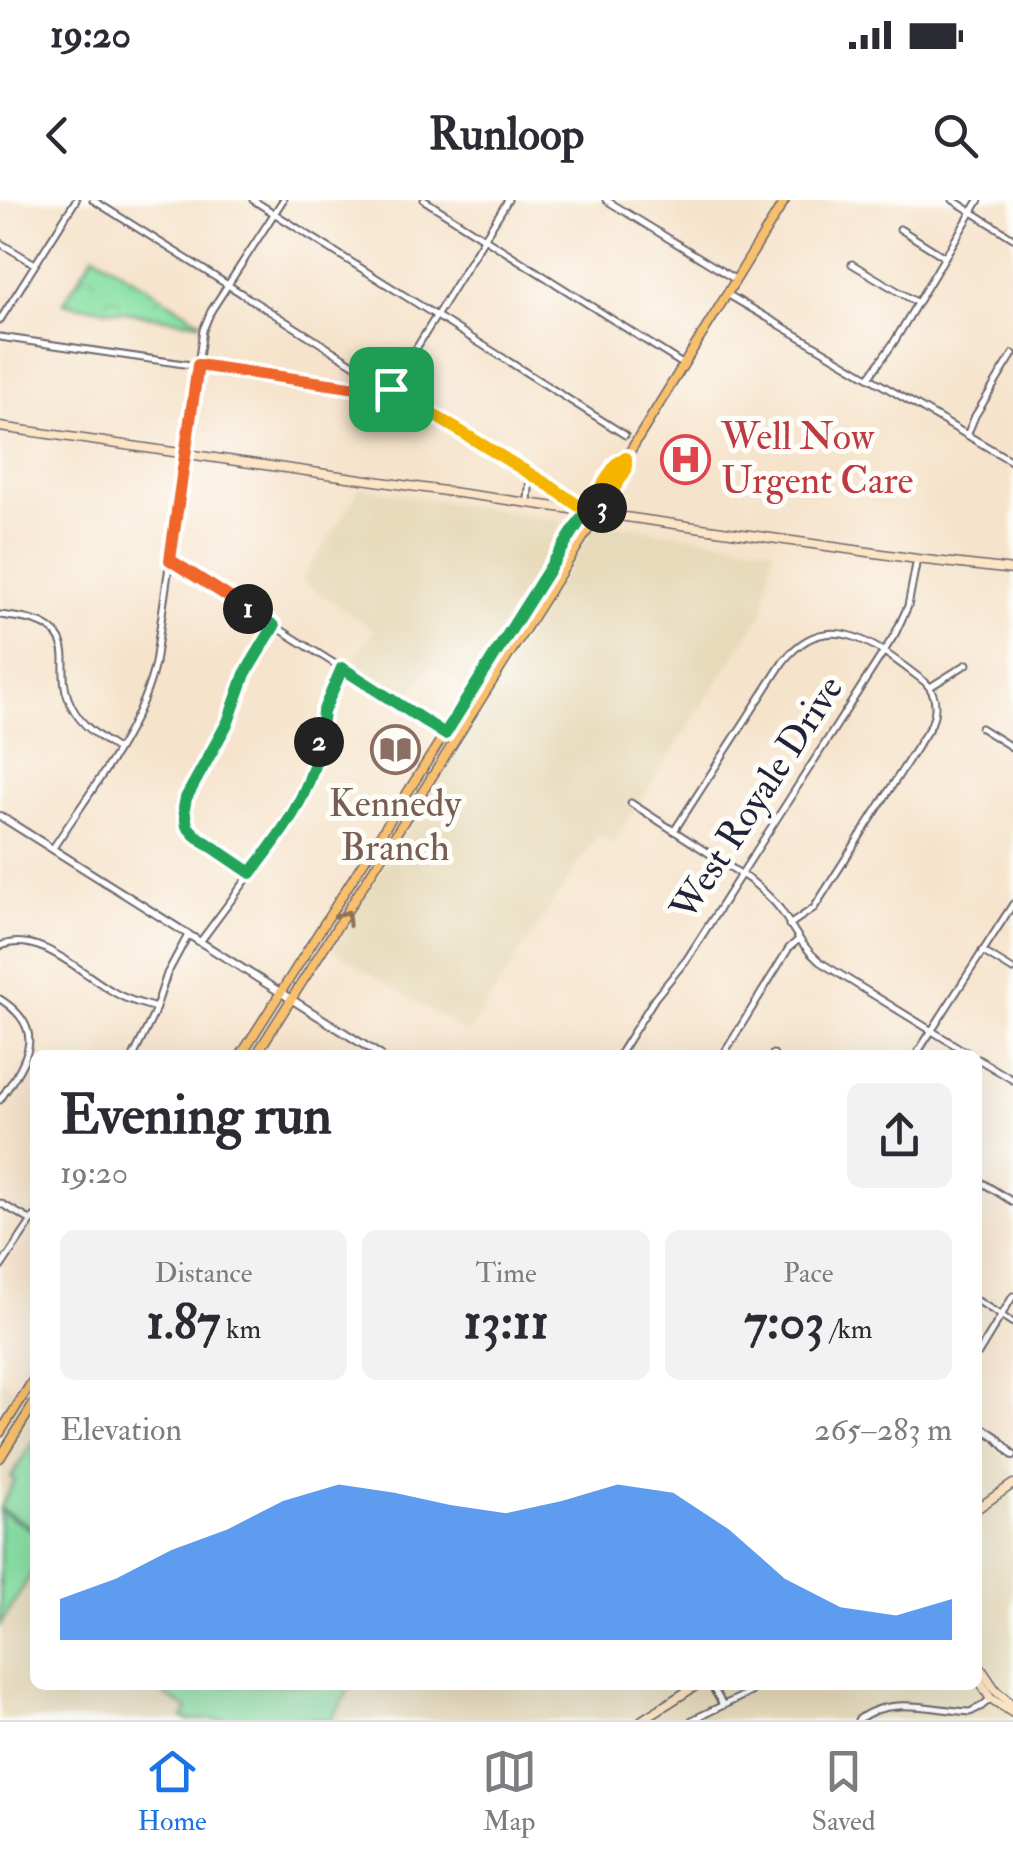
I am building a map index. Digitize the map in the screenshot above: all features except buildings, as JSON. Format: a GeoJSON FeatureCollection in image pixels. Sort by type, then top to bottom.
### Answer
{"type":"FeatureCollection","features":[{"type":"Feature","properties":{"kind":"main road"},"geometry":{"type":"LineString","coordinates":[[243,1050],[616,464],[626,458],[782,201]]}},
{"type":"Feature","properties":{"kind":"main road"},"geometry":{"type":"LineString","coordinates":[[0,427],[917,560],[1013,570]]}},
{"type":"Feature","properties":{"kind":"main road"},"geometry":{"type":"LineString","coordinates":[[259,1050],[626,470],[626,458]]}},
{"type":"Feature","properties":{"kind":"main road"},"geometry":{"type":"LineString","coordinates":[[0,1433],[30,1385]]}},
{"type":"Feature","properties":{"kind":"main road"},"geometry":{"type":"LineString","coordinates":[[0,1458],[30,1410]]}},
{"type":"Feature","properties":{"kind":"main road"},"geometry":{"type":"LineString","coordinates":[[982,1505],[1013,1484]]}},
{"type":"Feature","properties":{"kind":"main road"},"geometry":{"type":"LineString","coordinates":[[982,1672],[993,1695],[1013,1705]]}},
{"type":"Feature","properties":{"kind":"main road"},"geometry":{"type":"LineString","coordinates":[[982,1683],[1013,1713]]}},
{"type":"Feature","properties":{"kind":"main road"},"geometry":{"type":"LineString","coordinates":[[642,1720],[689,1690]]}},
{"type":"Feature","properties":{"kind":"street"},"geometry":{"type":"LineString","coordinates":[[0,320],[76,200]]}},
{"type":"Feature","properties":{"kind":"street"},"geometry":{"type":"LineString","coordinates":[[93,200],[586,511]]}},
{"type":"Feature","properties":{"kind":"street"},"geometry":{"type":"LineString","coordinates":[[253,200],[625,435]]}},
{"type":"Feature","properties":{"kind":"street"},"geometry":{"type":"LineString","coordinates":[[52,850],[132,724],[148,689],[205,324],[283,200]]}},
{"type":"Feature","properties":{"kind":"street"},"geometry":{"type":"LineString","coordinates":[[424,200],[684,365]]}},
{"type":"Feature","properties":{"kind":"street"},"geometry":{"type":"LineString","coordinates":[[391,389],[508,200]]}},
{"type":"Feature","properties":{"kind":"street"},"geometry":{"type":"LineString","coordinates":[[606,200],[736,280]]}},
{"type":"Feature","properties":{"kind":"street"},"geometry":{"type":"LineString","coordinates":[[953,200],[1013,238]]}},
{"type":"Feature","properties":{"kind":"street"},"geometry":{"type":"LineString","coordinates":[[870,377],[979,200]]}},
{"type":"Feature","properties":{"kind":"street"},"geometry":{"type":"LineString","coordinates":[[900,229],[943,256]]}},
{"type":"Feature","properties":{"kind":"street"},"geometry":{"type":"LineString","coordinates":[[0,242],[35,264]]}},
{"type":"Feature","properties":{"kind":"street"},"geometry":{"type":"LineString","coordinates":[[852,264],[916,302]]}},
{"type":"Feature","properties":{"kind":"street"},"geometry":{"type":"LineString","coordinates":[[728,294],[1013,462]]}},
{"type":"Feature","properties":{"kind":"street"},"geometry":{"type":"LineString","coordinates":[[0,337],[371,390],[391,389]]}},
{"type":"Feature","properties":{"kind":"street"},"geometry":{"type":"LineString","coordinates":[[968,434],[1013,354]]}},
{"type":"Feature","properties":{"kind":"street"},"geometry":{"type":"LineString","coordinates":[[528,502],[530,474]]}},
{"type":"Feature","properties":{"kind":"street"},"geometry":{"type":"LineString","coordinates":[[170,560],[456,740]]}},
{"type":"Feature","properties":{"kind":"street","name":"West Royale Drive"},"geometry":{"type":"LineString","coordinates":[[621,1050],[655,998],[679,972],[884,652],[908,606],[917,560]]}},
{"type":"Feature","properties":{"kind":"street"},"geometry":{"type":"LineString","coordinates":[[0,614],[35,620],[52,628],[62,646],[65,687],[74,711],[88,730],[117,749]]}},
{"type":"Feature","properties":{"kind":"street"},"geometry":{"type":"LineString","coordinates":[[251,873],[195,835],[187,826],[184,808],[228,722],[245,674],[274,626]]}},
{"type":"Feature","properties":{"kind":"street"},"geometry":{"type":"LineString","coordinates":[[674,831],[794,649],[818,636],[836,633],[864,639],[930,687],[935,709],[928,731],[814,908],[789,925]]}},
{"type":"Feature","properties":{"kind":"street"},"geometry":{"type":"LineString","coordinates":[[930,687],[967,664]]}},
{"type":"Feature","properties":{"kind":"street"},"geometry":{"type":"LineString","coordinates":[[200,942],[305,794],[315,767],[323,712],[342,668]]}},
{"type":"Feature","properties":{"kind":"street"},"geometry":{"type":"LineString","coordinates":[[981,728],[1013,748]]}},
{"type":"Feature","properties":{"kind":"street"},"geometry":{"type":"LineString","coordinates":[[631,804],[740,874],[774,901],[798,940],[820,962],[963,1050]]}},
{"type":"Feature","properties":{"kind":"street"},"geometry":{"type":"LineString","coordinates":[[0,816],[372,1050]]}},
{"type":"Feature","properties":{"kind":"street"},"geometry":{"type":"LineString","coordinates":[[919,1050],[1013,904]]}},
{"type":"Feature","properties":{"kind":"street"},"geometry":{"type":"LineString","coordinates":[[136,1050],[188,934]]}},
{"type":"Feature","properties":{"kind":"street"},"geometry":{"type":"LineString","coordinates":[[726,1050],[789,948],[798,940]]}},
{"type":"Feature","properties":{"kind":"street"},"geometry":{"type":"LineString","coordinates":[[0,946],[18,941],[33,943],[121,996],[156,1008]]}},
{"type":"Feature","properties":{"kind":"street"},"geometry":{"type":"LineString","coordinates":[[982,951],[1013,970]]}},
{"type":"Feature","properties":{"kind":"street"},"geometry":{"type":"LineString","coordinates":[[0,999],[22,1017],[29,1040],[26,1058],[0,1100]]}},
{"type":"Feature","properties":{"kind":"street"},"geometry":{"type":"LineString","coordinates":[[982,1062],[1013,1080]]}},
{"type":"Feature","properties":{"kind":"street"},"geometry":{"type":"LineString","coordinates":[[982,1183],[1013,1202]]}},
{"type":"Feature","properties":{"kind":"street"},"geometry":{"type":"LineString","coordinates":[[0,1204],[30,1217]]}},
{"type":"Feature","properties":{"kind":"street"},"geometry":{"type":"LineString","coordinates":[[0,1268],[30,1223]]}},
{"type":"Feature","properties":{"kind":"street"},"geometry":{"type":"LineString","coordinates":[[982,1348],[1013,1296]]}},
{"type":"Feature","properties":{"kind":"street"},"geometry":{"type":"LineString","coordinates":[[982,1304],[1013,1323]]}},
{"type":"Feature","properties":{"kind":"street"},"geometry":{"type":"LineString","coordinates":[[982,1428],[1013,1455]]}},
{"type":"Feature","properties":{"kind":"street"},"geometry":{"type":"LineString","coordinates":[[714,1690],[724,1705]]}},
{"type":"Feature","properties":{"kind":"street"},"geometry":{"type":"LineString","coordinates":[[692,1720],[751,1692]]}},
{"type":"Feature","properties":{"kind":"street"},"geometry":{"type":"LineString","coordinates":[[858,1720],[871,1711],[892,1706],[970,1712],[993,1695]]}},
{"type":"Feature","properties":{"kind":"shaded area"},"geometry":{"type":"Polygon","coordinates":[[[357,487],[562,521],[559,537],[466,686],[431,664],[405,704],[350,668],[374,629],[301,581],[356,495],[357,487]]]}},
{"type":"Feature","properties":{"kind":"shaded area"},"geometry":{"type":"Polygon","coordinates":[[[602,523],[773,548],[764,610],[613,843],[597,835],[468,1034],[332,950],[591,531],[602,523]]]}},
{"type":"Feature","properties":{"kind":"shaded area"},"geometry":{"type":"Polygon","coordinates":[[[0,1379],[30,1397],[30,1690],[982,1690],[982,1440],[999,1451],[1013,1474],[1013,1720],[0,1720],[0,1379]]]}},
{"type":"Feature","properties":{"kind":"green space"},"geometry":{"type":"Polygon","coordinates":[[[94,254],[200,321],[200,323],[63,303],[94,254]]]}},
{"type":"Feature","properties":{"kind":"green space"},"geometry":{"type":"Polygon","coordinates":[[[30,1446],[30,1526],[0,1508],[15,1480],[11,1478],[30,1446]]]}},
{"type":"Feature","properties":{"kind":"green space"},"geometry":{"type":"Polygon","coordinates":[[[0,1511],[30,1529],[30,1576],[0,1625],[0,1511]]]}},
{"type":"Feature","properties":{"kind":"green space"},"geometry":{"type":"Polygon","coordinates":[[[158,1690],[349,1690],[331,1720],[186,1720],[183,1718],[188,1709],[158,1690]]]}},
{"type":"Feature","properties":{"kind":"place","name":"Well Now Urgent Care"},"geometry":{"type":"Point","coordinates":[686,459]}},
{"type":"Feature","properties":{"kind":"place","name":"Kennedy Branch"},"geometry":{"type":"Point","coordinates":[395,750]}},
{"type":"Feature","properties":{"kind":"route"},"geometry":{"type":"LineString","coordinates":[[391,389],[371,390],[198,365],[170,560],[274,626],[245,674],[220,742],[186,798],[184,818],[195,835],[251,873],[305,794],[315,767],[323,712],[342,668],[445,734],[586,511],[599,513],[626,470],[626,458],[616,464],[586,511],[391,389]]}}]}
